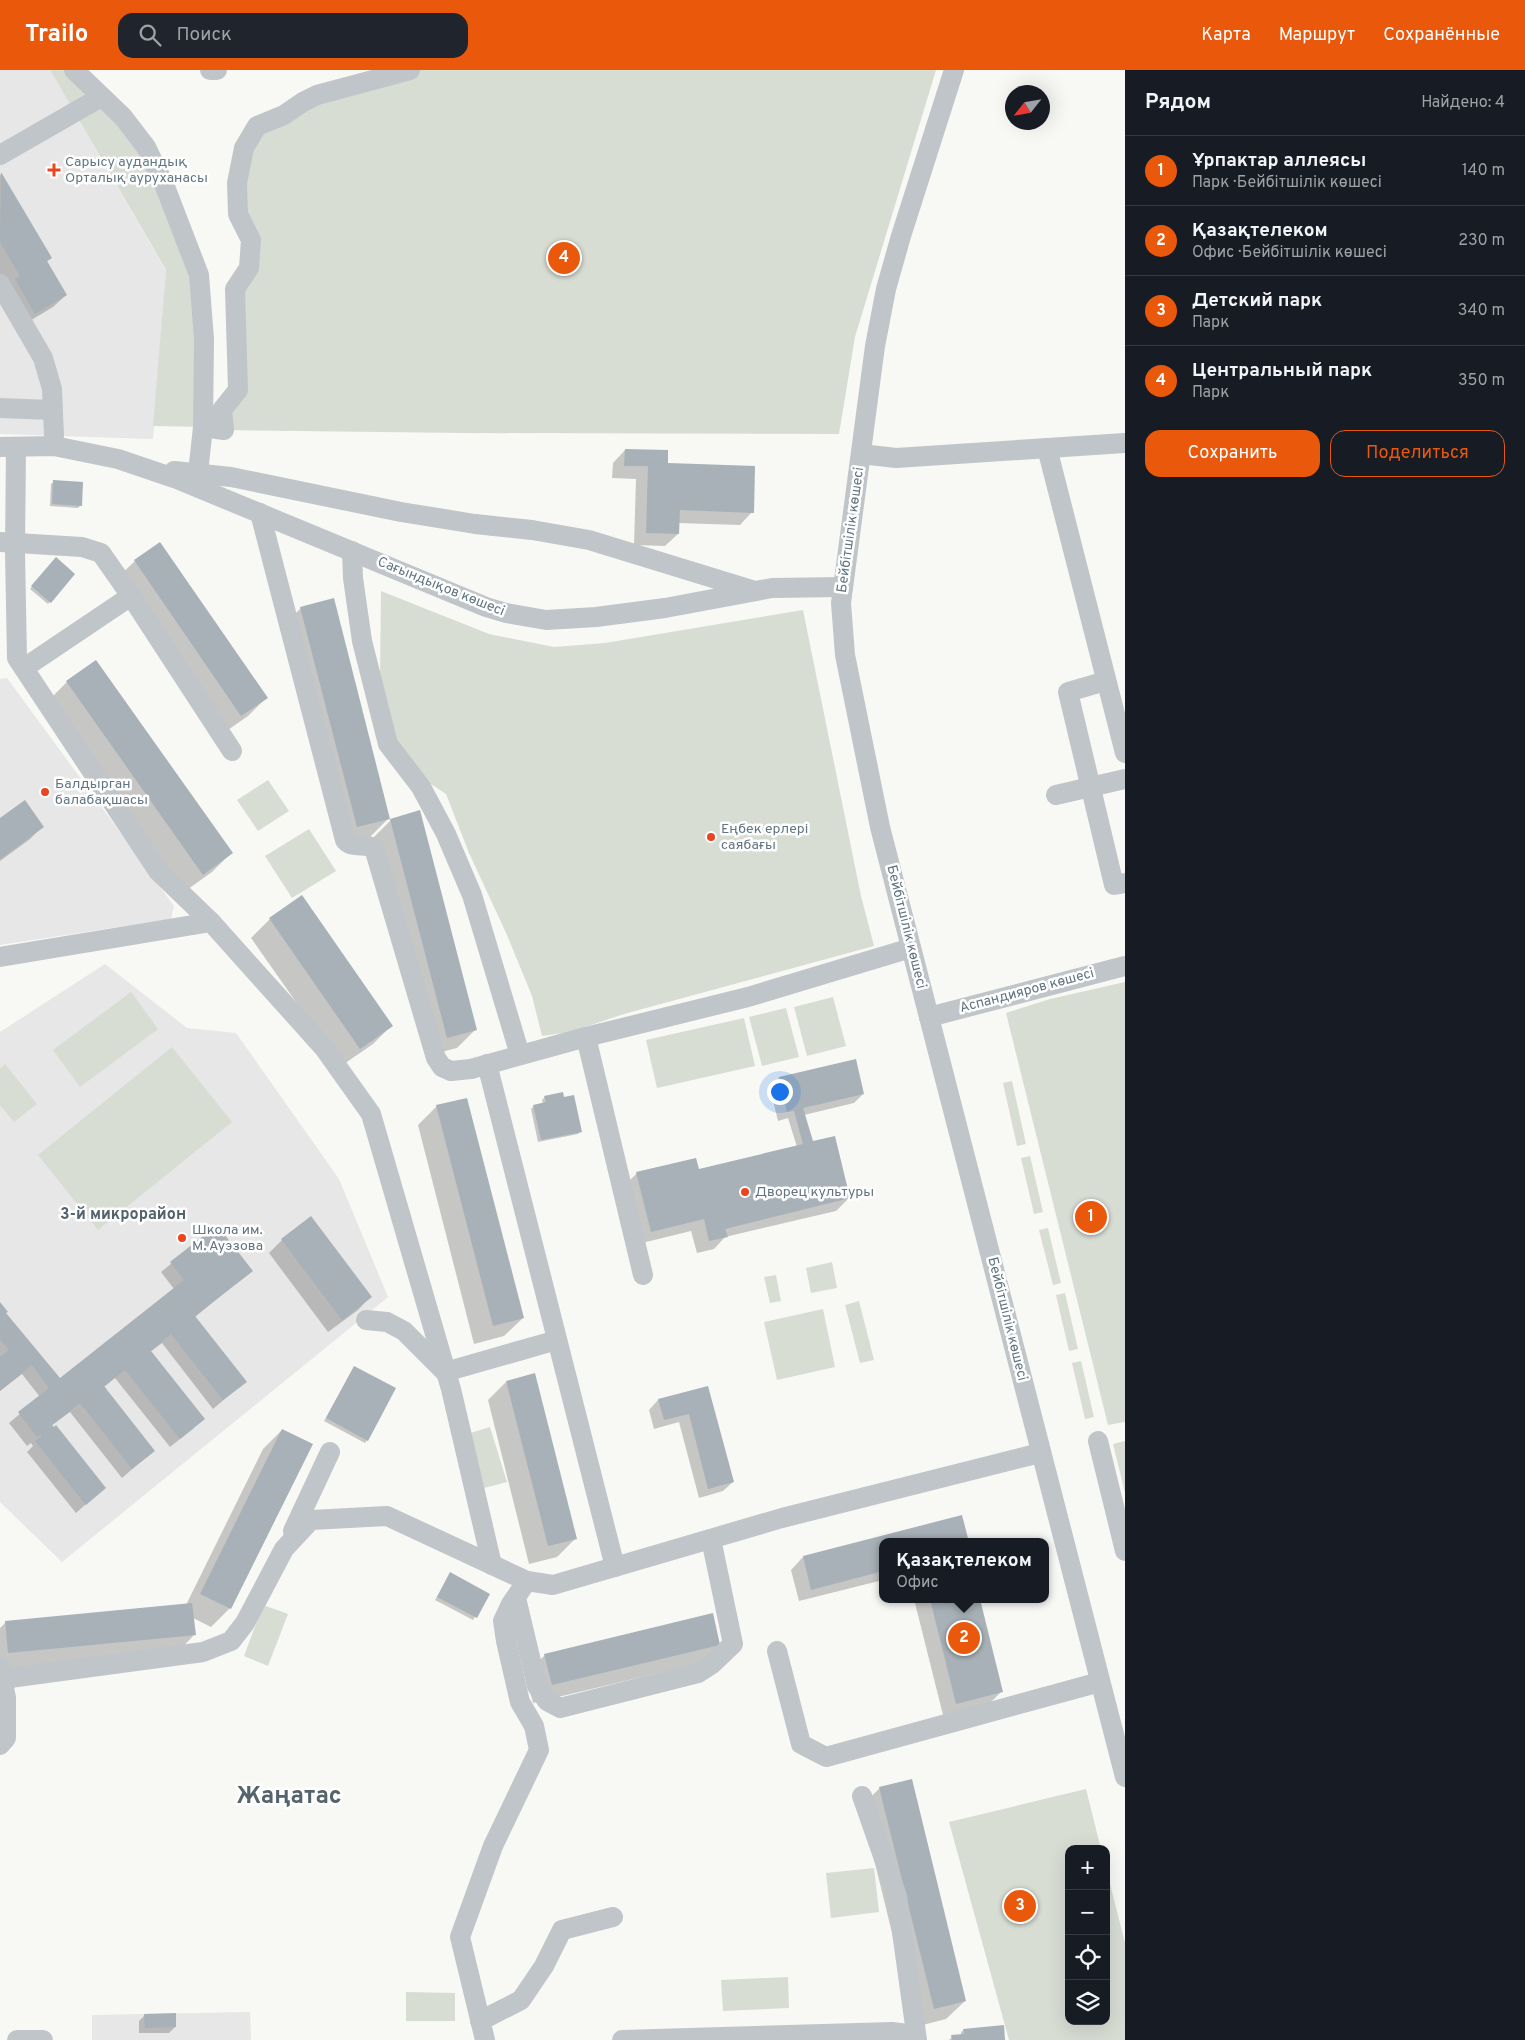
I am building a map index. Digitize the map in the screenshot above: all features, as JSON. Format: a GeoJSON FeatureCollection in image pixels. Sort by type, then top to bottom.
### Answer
{"type":"FeatureCollection","features":[{"type":"Feature","properties":{"kind":"street"},"geometry":{"type":"LineString","coordinates":[[74,70],[123,117],[146,147],[164,184],[199,275],[204,338],[203,427],[198,473]]}},
{"type":"Feature","properties":{"kind":"street"},"geometry":{"type":"LineString","coordinates":[[210,70],[217,70]]}},
{"type":"Feature","properties":{"kind":"street"},"geometry":{"type":"LineString","coordinates":[[203,427],[224,430],[222,410],[238,390],[234,289],[249,268],[251,240],[238,214],[237,183],[244,148],[257,126],[284,115],[317,95],[410,70]]}},
{"type":"Feature","properties":{"kind":"street","name":"Бейбітшілік көшесі"},"geometry":{"type":"LineString","coordinates":[[954,70],[901,236],[886,289],[875,346],[841,602],[845,655],[880,827],[1125,1777]]}},
{"type":"Feature","properties":{"kind":"street"},"geometry":{"type":"LineString","coordinates":[[0,155],[101,97]]}},
{"type":"Feature","properties":{"kind":"street"},"geometry":{"type":"LineString","coordinates":[[0,286],[43,358],[52,389],[54,436]]}},
{"type":"Feature","properties":{"kind":"street"},"geometry":{"type":"LineString","coordinates":[[0,408],[52,410]]}},
{"type":"Feature","properties":{"kind":"street"},"geometry":{"type":"LineString","coordinates":[[861,454],[896,458],[1125,442]]}},
{"type":"Feature","properties":{"kind":"street","name":"Сағындықов көшесі"},"geometry":{"type":"LineString","coordinates":[[8,447],[54,446],[118,459],[142,467],[177,479],[506,614],[546,620],[596,617],[665,608],[755,591],[795,587],[843,587]]}},
{"type":"Feature","properties":{"kind":"street"},"geometry":{"type":"LineString","coordinates":[[8,447],[7,542],[13,662],[158,871],[211,922],[324,1048],[371,1114],[446,1372],[492,1565]]}},
{"type":"Feature","properties":{"kind":"street"},"geometry":{"type":"LineString","coordinates":[[1047,448],[1106,681],[1118,700],[1125,753]]}},
{"type":"Feature","properties":{"kind":"street","name":"Сағындықов көшесі"},"geometry":{"type":"LineString","coordinates":[[142,467],[231,477],[400,512],[532,530],[589,540],[755,591]]}},
{"type":"Feature","properties":{"kind":"street"},"geometry":{"type":"LineString","coordinates":[[260,513],[344,840],[352,846],[367,845],[374,848],[436,1058],[442,1066],[451,1071],[471,1069],[586,1037],[748,997],[911,948]]}},
{"type":"Feature","properties":{"kind":"street"},"geometry":{"type":"LineString","coordinates":[[7,542],[82,547],[101,553],[232,751]]}},
{"type":"Feature","properties":{"kind":"street"},"geometry":{"type":"LineString","coordinates":[[352,551],[353,578],[362,641],[388,744],[421,786],[446,834],[472,895],[520,1055]]}},
{"type":"Feature","properties":{"kind":"street"},"geometry":{"type":"LineString","coordinates":[[13,662],[131,596]]}},
{"type":"Feature","properties":{"kind":"street"},"geometry":{"type":"LineString","coordinates":[[1106,681],[1068,692],[1114,886],[1125,883]]}},
{"type":"Feature","properties":{"kind":"street"},"geometry":{"type":"LineString","coordinates":[[1056,795],[1125,779]]}},
{"type":"Feature","properties":{"kind":"street"},"geometry":{"type":"LineString","coordinates":[[0,957],[211,922]]}},
{"type":"Feature","properties":{"kind":"street","name":"Аспандияров көшесі"},"geometry":{"type":"LineString","coordinates":[[929,1017],[1125,966]]}},
{"type":"Feature","properties":{"kind":"street"},"geometry":{"type":"LineString","coordinates":[[586,1037],[643,1275]]}},
{"type":"Feature","properties":{"kind":"street"},"geometry":{"type":"LineString","coordinates":[[487,1064],[615,1567]]}},
{"type":"Feature","properties":{"kind":"street"},"geometry":{"type":"LineString","coordinates":[[366,1320],[387,1322],[404,1331],[446,1372]]}},
{"type":"Feature","properties":{"kind":"street"},"geometry":{"type":"LineString","coordinates":[[446,1372],[557,1340]]}},
{"type":"Feature","properties":{"kind":"street"},"geometry":{"type":"LineString","coordinates":[[1098,1441],[1125,1550]]}},
{"type":"Feature","properties":{"kind":"street"},"geometry":{"type":"LineString","coordinates":[[0,1744],[6,1738],[6,1698],[1,1673],[203,1652],[231,1640],[245,1624],[284,1549],[330,1452]]}},
{"type":"Feature","properties":{"kind":"street"},"geometry":{"type":"LineString","coordinates":[[521,1590],[553,1585],[782,1518],[1040,1453]]}},
{"type":"Feature","properties":{"kind":"street"},"geometry":{"type":"LineString","coordinates":[[284,1549],[311,1520],[388,1516],[492,1565],[521,1590],[537,1686],[547,1701],[560,1708],[698,1673],[712,1664],[733,1644],[710,1539]]}},
{"type":"Feature","properties":{"kind":"street"},"geometry":{"type":"LineString","coordinates":[[521,1590],[503,1621],[520,1702],[534,1726],[539,1750],[493,1846],[460,1937],[482,2031],[521,2000],[544,1966],[562,1930],[613,1917]]}},
{"type":"Feature","properties":{"kind":"street"},"geometry":{"type":"LineString","coordinates":[[777,1651],[801,1744],[826,1757],[1100,1682]]}},
{"type":"Feature","properties":{"kind":"street"},"geometry":{"type":"LineString","coordinates":[[622,2040],[892,2032],[916,2037],[897,1896],[862,1796]]}},
{"type":"Feature","properties":{"kind":"street"},"geometry":{"type":"LineString","coordinates":[[17,2040],[44,2040]]}},
{"type":"Feature","properties":{"kind":"shaded area","name":"Сарысу аудандық Орталық ауруханасы"},"geometry":{"type":"Polygon","coordinates":[[[0,70],[50,70],[166,271],[153,439],[0,434],[0,70]]]}},
{"type":"Feature","properties":{"kind":"shaded area"},"geometry":{"type":"Polygon","coordinates":[[[50,70],[74,70],[123,117],[199,275],[203,427],[153,426],[166,270],[50,70]]]}},
{"type":"Feature","properties":{"kind":"shaded area"},"geometry":{"type":"Polygon","coordinates":[[[408,70],[936,70],[855,337],[839,434],[224,430],[238,390],[235,289],[249,268],[238,214],[257,126],[408,70]]]}},
{"type":"Feature","properties":{"kind":"shaded area"},"geometry":{"type":"Polygon","coordinates":[[[381,591],[489,634],[554,647],[605,643],[803,610],[861,896],[874,946],[624,1014],[570,1032],[542,1036],[532,996],[507,935],[469,853],[446,794],[420,777],[395,741],[380,677],[381,591]]]}},
{"type":"Feature","properties":{"kind":"shaded area","name":"Балдырган балабақшасы"},"geometry":{"type":"Polygon","coordinates":[[[7,678],[174,906],[171,919],[0,945],[0,679],[7,678]]]}},
{"type":"Feature","properties":{"kind":"shaded area"},"geometry":{"type":"Polygon","coordinates":[[[268,780],[289,811],[258,831],[237,800],[268,780]]]}},
{"type":"Feature","properties":{"kind":"shaded area"},"geometry":{"type":"Polygon","coordinates":[[[309,829],[336,871],[292,898],[265,856],[309,829]]]}},
{"type":"Feature","properties":{"kind":"shaded area","name":"Школа им. М. Ауэзова"},"geometry":{"type":"Polygon","coordinates":[[[105,964],[187,1028],[236,1033],[339,1179],[388,1297],[62,1562],[0,1502],[0,1032],[105,964]]]}},
{"type":"Feature","properties":{"kind":"shaded area"},"geometry":{"type":"Polygon","coordinates":[[[1125,982],[1125,1422],[1108,1425],[1006,1013],[1050,999],[1125,982]]]}},
{"type":"Feature","properties":{"kind":"shaded area"},"geometry":{"type":"Polygon","coordinates":[[[131,992],[158,1029],[80,1087],[53,1050],[131,992]]]}},
{"type":"Feature","properties":{"kind":"shaded area"},"geometry":{"type":"Polygon","coordinates":[[[833,997],[846,1046],[807,1056],[794,1007],[833,997]]]}},
{"type":"Feature","properties":{"kind":"shaded area"},"geometry":{"type":"Polygon","coordinates":[[[786,1008],[799,1057],[762,1066],[749,1017],[786,1008]]]}},
{"type":"Feature","properties":{"kind":"shaded area"},"geometry":{"type":"Polygon","coordinates":[[[744,1018],[755,1066],[657,1088],[646,1040],[744,1018]]]}},
{"type":"Feature","properties":{"kind":"shaded area"},"geometry":{"type":"Polygon","coordinates":[[[172,1047],[232,1122],[98,1230],[38,1155],[172,1047]]]}},
{"type":"Feature","properties":{"kind":"shaded area"},"geometry":{"type":"Polygon","coordinates":[[[5,1064],[37,1104],[14,1122],[0,1105],[0,1069],[5,1064]]]}},
{"type":"Feature","properties":{"kind":"shaded area"},"geometry":{"type":"Polygon","coordinates":[[[1012,1081],[1026,1144],[1017,1146],[1003,1083],[1012,1081]]]}},
{"type":"Feature","properties":{"kind":"shaded area"},"geometry":{"type":"Polygon","coordinates":[[[1030,1156],[1043,1212],[1034,1214],[1021,1158],[1030,1156]]]}},
{"type":"Feature","properties":{"kind":"shaded area"},"geometry":{"type":"Polygon","coordinates":[[[1048,1228],[1061,1283],[1053,1285],[1039,1230],[1048,1228]]]}},
{"type":"Feature","properties":{"kind":"shaded area"},"geometry":{"type":"Polygon","coordinates":[[[832,1262],[837,1288],[811,1293],[806,1268],[832,1262]]]}},
{"type":"Feature","properties":{"kind":"shaded area"},"geometry":{"type":"Polygon","coordinates":[[[776,1275],[781,1301],[770,1303],[764,1277],[776,1275]]]}},
{"type":"Feature","properties":{"kind":"shaded area"},"geometry":{"type":"Polygon","coordinates":[[[1065,1293],[1078,1349],[1069,1351],[1056,1295],[1065,1293]]]}},
{"type":"Feature","properties":{"kind":"shaded area"},"geometry":{"type":"Polygon","coordinates":[[[859,1301],[874,1360],[860,1363],[845,1305],[859,1301]]]}},
{"type":"Feature","properties":{"kind":"shaded area"},"geometry":{"type":"Polygon","coordinates":[[[823,1309],[835,1367],[777,1380],[764,1322],[823,1309]]]}},
{"type":"Feature","properties":{"kind":"shaded area"},"geometry":{"type":"Polygon","coordinates":[[[1081,1361],[1094,1417],[1085,1419],[1072,1363],[1081,1361]]]}},
{"type":"Feature","properties":{"kind":"shaded area"},"geometry":{"type":"Polygon","coordinates":[[[490,1427],[507,1482],[484,1488],[467,1434],[490,1427]]]}},
{"type":"Feature","properties":{"kind":"shaded area"},"geometry":{"type":"Polygon","coordinates":[[[1125,1441],[1125,1493],[1113,1444],[1125,1441]]]}},
{"type":"Feature","properties":{"kind":"shaded area"},"geometry":{"type":"Polygon","coordinates":[[[263,1605],[288,1614],[268,1666],[244,1656],[263,1605]]]}},
{"type":"Feature","properties":{"kind":"shaded area"},"geometry":{"type":"Polygon","coordinates":[[[1086,1789],[1100,1845],[1065,1845],[1065,2025],[1110,2025],[1110,1884],[1125,1943],[1125,2040],[1009,2040],[949,1822],[1086,1789]]]}},
{"type":"Feature","properties":{"kind":"shaded area"},"geometry":{"type":"Polygon","coordinates":[[[874,1868],[879,1912],[831,1918],[826,1873],[874,1868]]]}},
{"type":"Feature","properties":{"kind":"shaded area"},"geometry":{"type":"Polygon","coordinates":[[[788,1977],[789,2008],[723,2011],[721,1980],[788,1977]]]}},
{"type":"Feature","properties":{"kind":"shaded area"},"geometry":{"type":"Polygon","coordinates":[[[406,1992],[455,1993],[455,2021],[406,2021],[406,1992]]]}},
{"type":"Feature","properties":{"kind":"shaded area"},"geometry":{"type":"Polygon","coordinates":[[[250,2012],[251,2040],[92,2040],[92,2015],[250,2012]]]}},
{"type":"Feature","properties":{"kind":"building"},"geometry":{"type":"Polygon","coordinates":[[[1,172],[52,258],[47,261],[67,295],[35,314],[15,279],[20,276],[0,242],[1,172]]]}},
{"type":"Feature","properties":{"kind":"building"},"geometry":{"type":"Polygon","coordinates":[[[625,449],[668,450],[668,463],[755,466],[754,513],[680,510],[679,534],[646,533],[648,466],[624,466],[625,449]]]}},
{"type":"Feature","properties":{"kind":"building"},"geometry":{"type":"Polygon","coordinates":[[[53,480],[83,482],[82,506],[52,504],[53,480]]]}},
{"type":"Feature","properties":{"kind":"building"},"geometry":{"type":"Polygon","coordinates":[[[160,542],[268,698],[241,716],[134,560],[160,542]]]}},
{"type":"Feature","properties":{"kind":"building"},"geometry":{"type":"Polygon","coordinates":[[[56,557],[75,574],[51,603],[31,586],[56,557]]]}},
{"type":"Feature","properties":{"kind":"building"},"geometry":{"type":"Polygon","coordinates":[[[334,598],[390,819],[357,827],[300,607],[334,598]]]}},
{"type":"Feature","properties":{"kind":"building"},"geometry":{"type":"Polygon","coordinates":[[[96,660],[233,853],[203,875],[66,681],[96,660]]]}},
{"type":"Feature","properties":{"kind":"building"},"geometry":{"type":"Polygon","coordinates":[[[25,800],[44,827],[0,859],[0,818],[25,800]]]}},
{"type":"Feature","properties":{"kind":"building"},"geometry":{"type":"Polygon","coordinates":[[[420,810],[477,1030],[447,1038],[390,819],[420,810]]]}},
{"type":"Feature","properties":{"kind":"building"},"geometry":{"type":"Polygon","coordinates":[[[302,895],[393,1026],[360,1049],[269,918],[302,895]]]}},
{"type":"Feature","properties":{"kind":"building","name":"Дворец культуры"},"geometry":{"type":"Polygon","coordinates":[[[856,1059],[864,1094],[803,1108],[813,1141],[835,1136],[850,1198],[725,1229],[728,1237],[709,1241],[704,1219],[651,1232],[636,1172],[696,1158],[699,1169],[803,1144],[794,1111],[787,1112],[779,1077],[856,1059]]]}},
{"type":"Feature","properties":{"kind":"building"},"geometry":{"type":"Polygon","coordinates":[[[563,1092],[564,1097],[574,1095],[582,1132],[541,1140],[533,1105],[546,1102],[544,1096],[563,1092]]]}},
{"type":"Feature","properties":{"kind":"building"},"geometry":{"type":"Polygon","coordinates":[[[467,1098],[524,1318],[493,1326],[436,1105],[467,1098]]]}},
{"type":"Feature","properties":{"kind":"building"},"geometry":{"type":"Polygon","coordinates":[[[311,1216],[372,1297],[342,1320],[281,1239],[311,1216]]]}},
{"type":"Feature","properties":{"kind":"building"},"geometry":{"type":"Polygon","coordinates":[[[217,1225],[253,1271],[195,1316],[247,1382],[223,1400],[171,1334],[151,1351],[205,1419],[180,1439],[125,1370],[104,1386],[155,1451],[132,1469],[80,1403],[52,1425],[54,1427],[56,1425],[106,1488],[86,1505],[35,1441],[42,1436],[41,1434],[37,1437],[18,1412],[49,1388],[32,1365],[0,1391],[0,1357],[9,1350],[0,1339],[0,1302],[8,1312],[6,1313],[60,1378],[184,1280],[170,1262],[217,1225]]]}},
{"type":"Feature","properties":{"kind":"building"},"geometry":{"type":"Polygon","coordinates":[[[354,1366],[396,1388],[368,1441],[326,1418],[354,1366]]]}},
{"type":"Feature","properties":{"kind":"building"},"geometry":{"type":"Polygon","coordinates":[[[535,1373],[577,1539],[548,1546],[506,1381],[535,1373]]]}},
{"type":"Feature","properties":{"kind":"building"},"geometry":{"type":"Polygon","coordinates":[[[708,1386],[734,1482],[708,1489],[689,1414],[664,1420],[658,1399],[708,1386]]]}},
{"type":"Feature","properties":{"kind":"building"},"geometry":{"type":"Polygon","coordinates":[[[282,1429],[313,1444],[231,1609],[200,1594],[282,1429]]]}},
{"type":"Feature","properties":{"kind":"building"},"geometry":{"type":"Polygon","coordinates":[[[962,1515],[968,1538],[879,1538],[879,1572],[811,1590],[803,1556],[962,1515]]]}},
{"type":"Feature","properties":{"kind":"building"},"geometry":{"type":"Polygon","coordinates":[[[450,1572],[490,1594],[477,1618],[437,1597],[450,1572]]]}},
{"type":"Feature","properties":{"kind":"building"},"geometry":{"type":"Polygon","coordinates":[[[192,1603],[196,1635],[8,1653],[5,1621],[192,1603]]]}},
{"type":"Feature","properties":{"kind":"building"},"geometry":{"type":"Polygon","coordinates":[[[931,1603],[981,1603],[1003,1692],[956,1704],[931,1603]]]}},
{"type":"Feature","properties":{"kind":"building"},"geometry":{"type":"Polygon","coordinates":[[[713,1613],[720,1645],[552,1685],[544,1654],[713,1613]]]}},
{"type":"Feature","properties":{"kind":"building"},"geometry":{"type":"Polygon","coordinates":[[[912,1779],[966,2001],[934,2009],[879,1787],[912,1779]]]}},
{"type":"Feature","properties":{"kind":"building"},"geometry":{"type":"Polygon","coordinates":[[[176,2013],[176,2027],[145,2028],[144,2014],[176,2013]]]}},
{"type":"Feature","properties":{"kind":"building"},"geometry":{"type":"Polygon","coordinates":[[[1004,2025],[1005,2040],[952,2040],[951,2035],[964,2034],[963,2029],[1004,2025]]]}},
{"type":"Feature","properties":{"kind":"place","name":"Сарысу аудандық Орталық ауруханасы"},"geometry":{"type":"Point","coordinates":[54,170]}},
{"type":"Feature","properties":{"kind":"place","name":"Центральный парк"},"geometry":{"type":"Point","coordinates":[564,258]}},
{"type":"Feature","properties":{"kind":"place","name":"Балдырган балабақшасы"},"geometry":{"type":"Point","coordinates":[45,792]}},
{"type":"Feature","properties":{"kind":"place","name":"Еңбек ерлері саябағы"},"geometry":{"type":"Point","coordinates":[711,837]}},
{"type":"Feature","properties":{"kind":"place","name":"Дворец культуры"},"geometry":{"type":"Point","coordinates":[745,1192]}},
{"type":"Feature","properties":{"kind":"place","name":"Ұрпактар аллеясы"},"geometry":{"type":"Point","coordinates":[1091,1217]}},
{"type":"Feature","properties":{"kind":"place","name":"Школа им. М. Ауэзова"},"geometry":{"type":"Point","coordinates":[182,1238]}},
{"type":"Feature","properties":{"kind":"place","name":"Қазақтелеком"},"geometry":{"type":"Point","coordinates":[964,1638]}},
{"type":"Feature","properties":{"kind":"place","name":"Детский парк"},"geometry":{"type":"Point","coordinates":[1020,1906]}},
{"type":"Feature","properties":{"kind":"district","name":"3-й микрорайон"},"geometry":{"type":"Point","coordinates":[123,1215]}},
{"type":"Feature","properties":{"kind":"district","name":"Жаңатас"},"geometry":{"type":"Point","coordinates":[289,1797]}}]}
